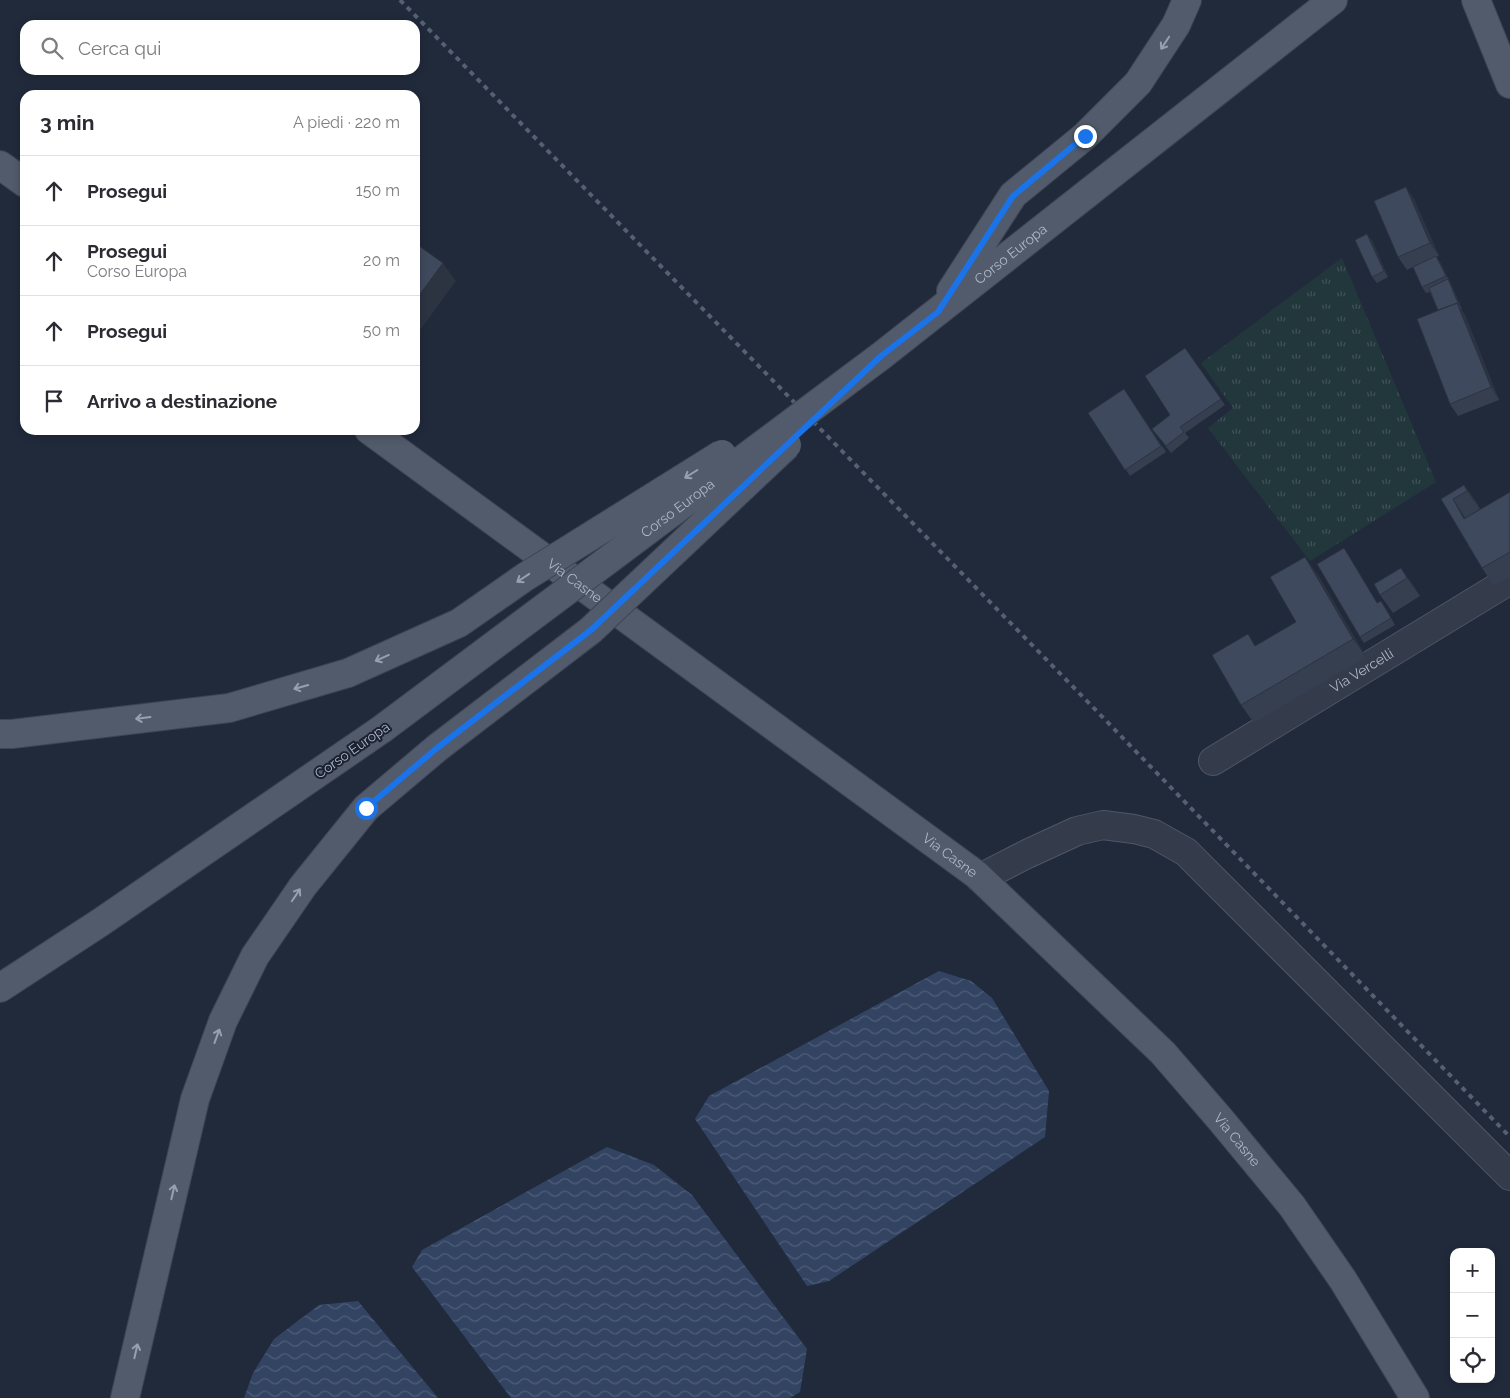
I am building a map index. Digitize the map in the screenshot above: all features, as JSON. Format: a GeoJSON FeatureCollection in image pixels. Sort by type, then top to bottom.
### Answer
{"type":"FeatureCollection","features":[{"type":"Feature","properties":{"kind":"main road"},"geometry":{"type":"LineString","coordinates":[[938,312],[1013,196],[1085,136],[1138,83],[1176,25],[1188,0]]}},
{"type":"Feature","properties":{"kind":"main road","name":"Corso Europa"},"geometry":{"type":"LineString","coordinates":[[0,988],[102,922],[382,729],[881,356],[1333,0]]}},
{"type":"Feature","properties":{"kind":"main road"},"geometry":{"type":"LineString","coordinates":[[1476,0],[1510,84]]}},
{"type":"Feature","properties":{"kind":"main road"},"geometry":{"type":"LineString","coordinates":[[0,165],[20,179]]}},
{"type":"Feature","properties":{"kind":"main road"},"geometry":{"type":"LineString","coordinates":[[0,182],[20,188]]}},
{"type":"Feature","properties":{"kind":"main road"},"geometry":{"type":"LineString","coordinates":[[0,734],[229,708],[348,673],[459,623],[525,577],[881,356]]}},
{"type":"Feature","properties":{"kind":"main road"},"geometry":{"type":"LineString","coordinates":[[125,1398],[194,1100],[223,1021],[255,956],[303,886],[366,808],[437,748],[591,630],[881,356]]}},
{"type":"Feature","properties":{"kind":"main road","name":"Via Casne"},"geometry":{"type":"LineString","coordinates":[[375,435],[980,878],[1163,1053],[1220,1119],[1292,1206],[1343,1280],[1415,1398]]}},
{"type":"Feature","properties":{"kind":"main road"},"geometry":{"type":"LineString","coordinates":[[1390,1357],[1401,1398]]}},
{"type":"Feature","properties":{"kind":"street","name":"Via Vercelli"},"geometry":{"type":"LineString","coordinates":[[1213,761],[1510,580]]}},
{"type":"Feature","properties":{"kind":"street"},"geometry":{"type":"LineString","coordinates":[[980,878],[1077,830],[1103,825],[1154,834],[1186,852],[1510,1176]]}},
{"type":"Feature","properties":{"kind":"green space"},"geometry":{"type":"Polygon","coordinates":[[[1342,258],[1436,482],[1310,561],[1208,428],[1233,408],[1201,363],[1342,258]]]}},
{"type":"Feature","properties":{"kind":"water"},"geometry":{"type":"Polygon","coordinates":[[[939,971],[971,981],[992,998],[1049,1091],[1045,1137],[829,1281],[807,1286],[695,1119],[709,1096],[939,971]]]}},
{"type":"Feature","properties":{"kind":"water"},"geometry":{"type":"Polygon","coordinates":[[[607,1147],[654,1165],[692,1195],[807,1349],[800,1392],[790,1398],[511,1398],[412,1267],[422,1250],[607,1147]]]}},
{"type":"Feature","properties":{"kind":"water"},"geometry":{"type":"Polygon","coordinates":[[[358,1301],[438,1398],[244,1398],[253,1373],[274,1339],[319,1305],[358,1301]]]}},
{"type":"Feature","properties":{"kind":"building"},"geometry":{"type":"Polygon","coordinates":[[[1406,187],[1430,243],[1398,257],[1374,201],[1406,187]]]}},
{"type":"Feature","properties":{"kind":"building"},"geometry":{"type":"Polygon","coordinates":[[[1367,234],[1384,271],[1372,277],[1355,240],[1367,234]]]}},
{"type":"Feature","properties":{"kind":"building"},"geometry":{"type":"Polygon","coordinates":[[[420,247],[443,263],[420,294],[420,247]]]}},
{"type":"Feature","properties":{"kind":"building"},"geometry":{"type":"Polygon","coordinates":[[[1436,256],[1446,276],[1422,287],[1413,267],[1436,256]]]}},
{"type":"Feature","properties":{"kind":"building"},"geometry":{"type":"Polygon","coordinates":[[[1448,279],[1458,303],[1438,310],[1429,288],[1448,279]]]}},
{"type":"Feature","properties":{"kind":"building"},"geometry":{"type":"Polygon","coordinates":[[[1457,303],[1491,387],[1450,404],[1417,319],[1457,303]]]}},
{"type":"Feature","properties":{"kind":"building"},"geometry":{"type":"Polygon","coordinates":[[[1185,348],[1221,399],[1180,427],[1184,432],[1166,446],[1152,429],[1170,415],[1145,376],[1185,348]]]}},
{"type":"Feature","properties":{"kind":"building"},"geometry":{"type":"Polygon","coordinates":[[[1124,389],[1161,446],[1125,470],[1088,413],[1124,389]]]}},
{"type":"Feature","properties":{"kind":"building"},"geometry":{"type":"Polygon","coordinates":[[[1464,485],[1467,491],[1453,499],[1464,519],[1510,492],[1510,552],[1482,568],[1441,499],[1464,485]]]}},
{"type":"Feature","properties":{"kind":"building"},"geometry":{"type":"Polygon","coordinates":[[[1344,548],[1377,603],[1381,601],[1391,618],[1360,637],[1317,564],[1344,548]]]}},
{"type":"Feature","properties":{"kind":"building"},"geometry":{"type":"Polygon","coordinates":[[[1305,557],[1353,639],[1241,705],[1212,655],[1248,634],[1255,646],[1296,622],[1270,577],[1305,557]]]}},
{"type":"Feature","properties":{"kind":"building"},"geometry":{"type":"Polygon","coordinates":[[[1401,568],[1407,578],[1380,595],[1374,584],[1401,568]]]}},
{"type":"Feature","properties":{"kind":"railway"},"geometry":{"type":"LineString","coordinates":[[400,0],[420,20]]}},
{"type":"Feature","properties":{"kind":"railway"},"geometry":{"type":"LineString","coordinates":[[420,20],[1085,699],[1510,1137]]}},
{"type":"Feature","properties":{"kind":"route"},"geometry":{"type":"LineString","coordinates":[[366,808],[437,748],[591,630],[881,356],[938,312],[1013,196],[1085,136]]}}]}
